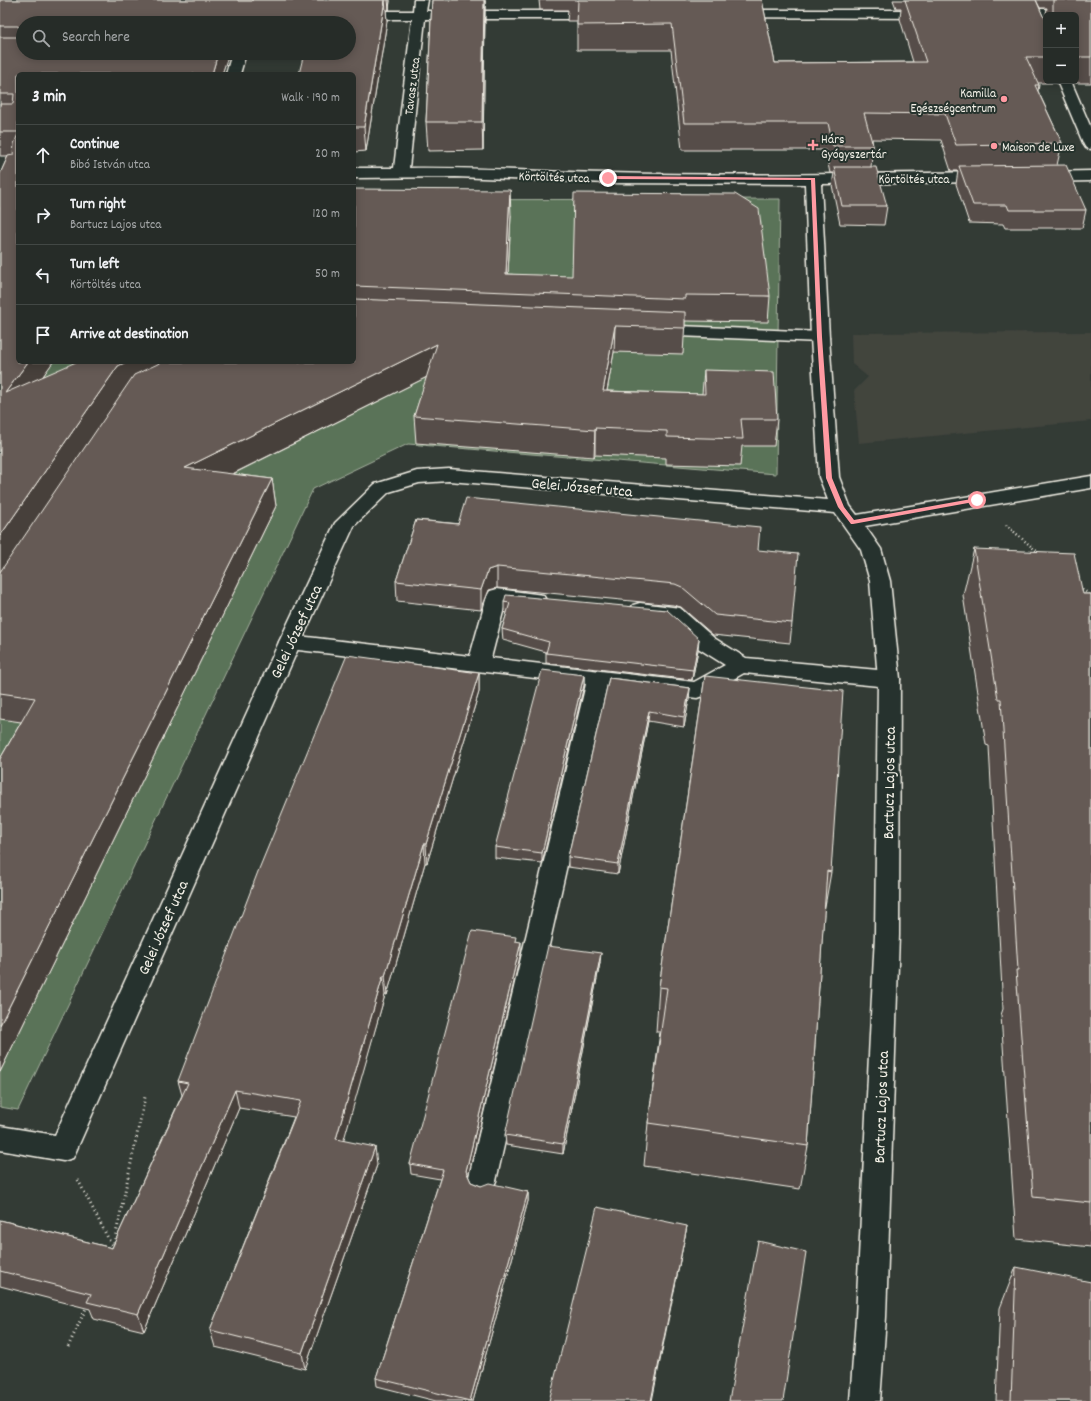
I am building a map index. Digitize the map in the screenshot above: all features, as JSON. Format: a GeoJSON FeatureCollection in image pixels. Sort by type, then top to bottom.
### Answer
{"type":"FeatureCollection","features":[{"type":"Feature","properties":{"kind":"street","name":"Tavasz utca"},"geometry":{"type":"LineString","coordinates":[[401,172],[421,0]]}},
{"type":"Feature","properties":{"kind":"street"},"geometry":{"type":"LineString","coordinates":[[1029,0],[1040,27]]}},
{"type":"Feature","properties":{"kind":"street"},"geometry":{"type":"LineString","coordinates":[[995,14],[1091,13]]}},
{"type":"Feature","properties":{"kind":"street"},"geometry":{"type":"LineString","coordinates":[[723,14],[947,14]]}},
{"type":"Feature","properties":{"kind":"street"},"geometry":{"type":"LineString","coordinates":[[342,15],[611,15]]}},
{"type":"Feature","properties":{"kind":"street"},"geometry":{"type":"LineString","coordinates":[[234,72],[237,60]]}},
{"type":"Feature","properties":{"kind":"street"},"geometry":{"type":"LineString","coordinates":[[1065,84],[1091,145]]}},
{"type":"Feature","properties":{"kind":"street","name":"Körtöltés utca"},"geometry":{"type":"LineString","coordinates":[[356,182],[401,172]]}},
{"type":"Feature","properties":{"kind":"street","name":"Körtöltés utca"},"geometry":{"type":"LineString","coordinates":[[356,173],[456,172],[608,178],[813,179],[1002,177]]}},
{"type":"Feature","properties":{"kind":"street"},"geometry":{"type":"LineString","coordinates":[[1025,177],[1091,176]]}},
{"type":"Feature","properties":{"kind":"street","name":"Bartucz Lajos utca"},"geometry":{"type":"LineString","coordinates":[[813,179],[820,337],[829,478],[847,515],[871,549],[880,581],[889,679],[887,935],[871,1317],[865,1401]]}},
{"type":"Feature","properties":{"kind":"street"},"geometry":{"type":"LineString","coordinates":[[639,330],[820,337]]}},
{"type":"Feature","properties":{"kind":"street","name":"Gelei József utca"},"geometry":{"type":"LineString","coordinates":[[63,1149],[290,642],[345,523],[382,488],[417,477],[449,475],[847,515],[977,500],[1091,482]]}},
{"type":"Feature","properties":{"kind":"street"},"geometry":{"type":"LineString","coordinates":[[479,664],[496,596],[558,602]]}},
{"type":"Feature","properties":{"kind":"street"},"geometry":{"type":"LineString","coordinates":[[619,608],[673,613],[706,643],[741,665],[889,679]]}},
{"type":"Feature","properties":{"kind":"street"},"geometry":{"type":"LineString","coordinates":[[290,642],[697,690],[741,665]]}},
{"type":"Feature","properties":{"kind":"street"},"geometry":{"type":"LineString","coordinates":[[482,1181],[598,678]]}},
{"type":"Feature","properties":{"kind":"street"},"geometry":{"type":"LineString","coordinates":[[0,1138],[63,1149]]}},
{"type":"Feature","properties":{"kind":"path"},"geometry":{"type":"LineString","coordinates":[[977,500],[1044,558]]}},
{"type":"Feature","properties":{"kind":"path"},"geometry":{"type":"LineString","coordinates":[[1079,586],[1091,596]]}},
{"type":"Feature","properties":{"kind":"path"},"geometry":{"type":"LineString","coordinates":[[110,1255],[113,1248],[145,1097]]}},
{"type":"Feature","properties":{"kind":"path"},"geometry":{"type":"LineString","coordinates":[[63,1149],[113,1248]]}},
{"type":"Feature","properties":{"kind":"path"},"geometry":{"type":"LineString","coordinates":[[68,1347],[87,1305]]}},
{"type":"Feature","properties":{"kind":"shaded area"},"geometry":{"type":"Polygon","coordinates":[[[1091,332],[1091,421],[859,443],[854,391],[868,377],[852,364],[851,333],[1091,332]]]}},
{"type":"Feature","properties":{"kind":"green space"},"geometry":{"type":"Polygon","coordinates":[[[780,199],[776,474],[408,444],[313,489],[18,1110],[0,1107],[0,207],[16,345],[16,364],[356,364],[356,200],[780,199]]]}},
{"type":"Feature","properties":{"kind":"building"},"geometry":{"type":"Polygon","coordinates":[[[0,0],[385,0],[364,127],[356,127],[356,72],[299,72],[302,60],[356,60],[356,16],[16,16],[16,26],[0,26],[0,0]]]}},
{"type":"Feature","properties":{"kind":"building"},"geometry":{"type":"Polygon","coordinates":[[[432,0],[484,0],[482,122],[426,122],[432,0]]]}},
{"type":"Feature","properties":{"kind":"building"},"geometry":{"type":"Polygon","coordinates":[[[578,0],[762,0],[775,63],[926,62],[905,0],[1036,0],[1043,16],[1043,57],[1026,57],[1039,85],[1035,85],[1062,143],[956,145],[945,114],[864,113],[873,146],[833,146],[828,123],[684,123],[672,24],[577,25],[578,0]]]}},
{"type":"Feature","properties":{"kind":"building"},"geometry":{"type":"Polygon","coordinates":[[[1053,0],[1091,0],[1091,57],[1079,57],[1079,12],[1053,12],[1053,0]]]}},
{"type":"Feature","properties":{"kind":"building"},"geometry":{"type":"Polygon","coordinates":[[[0,37],[16,37],[16,60],[216,60],[213,72],[16,72],[16,132],[0,132],[0,104],[13,104],[14,94],[0,94],[0,37]]]}},
{"type":"Feature","properties":{"kind":"building"},"geometry":{"type":"Polygon","coordinates":[[[16,139],[16,364],[27,364],[5,393],[71,364],[122,364],[118,366],[0,536],[0,174],[8,156],[13,155],[16,139]]]}},
{"type":"Feature","properties":{"kind":"building"},"geometry":{"type":"Polygon","coordinates":[[[1066,165],[1086,210],[1009,210],[1007,205],[973,205],[959,166],[1066,165]]]}},
{"type":"Feature","properties":{"kind":"building"},"geometry":{"type":"Polygon","coordinates":[[[834,167],[876,167],[887,206],[842,206],[834,167]]]}},
{"type":"Feature","properties":{"kind":"building"},"geometry":{"type":"Polygon","coordinates":[[[356,189],[510,190],[506,274],[572,276],[574,193],[735,194],[759,209],[770,296],[685,295],[685,299],[356,286],[356,189]]]}},
{"type":"Feature","properties":{"kind":"building"},"geometry":{"type":"Polygon","coordinates":[[[356,299],[685,312],[685,328],[615,326],[603,391],[705,394],[704,370],[774,372],[777,419],[741,419],[743,439],[667,437],[667,431],[595,428],[595,430],[414,416],[437,344],[185,468],[272,479],[0,1025],[0,759],[35,698],[0,693],[0,572],[134,375],[158,364],[356,364],[356,299]]]}},
{"type":"Feature","properties":{"kind":"building"},"geometry":{"type":"Polygon","coordinates":[[[466,498],[760,527],[758,550],[798,554],[792,623],[715,615],[682,587],[675,584],[497,567],[488,570],[481,590],[396,581],[416,520],[458,524],[466,498]]]}},
{"type":"Feature","properties":{"kind":"building"},"geometry":{"type":"Polygon","coordinates":[[[974,549],[1074,553],[1083,594],[1091,594],[1091,1203],[1033,1197],[1016,970],[1018,970],[1001,699],[998,699],[974,549]]]}},
{"type":"Feature","properties":{"kind":"building"},"geometry":{"type":"Polygon","coordinates":[[[506,595],[667,610],[699,639],[693,670],[546,653],[549,642],[502,629],[510,603],[504,602],[506,595]]]}},
{"type":"Feature","properties":{"kind":"building"},"geometry":{"type":"Polygon","coordinates":[[[347,655],[479,673],[426,844],[424,844],[385,976],[383,976],[336,1139],[375,1147],[302,1353],[210,1330],[301,1101],[235,1090],[138,1314],[87,1302],[91,1294],[0,1271],[0,1220],[112,1248],[188,1083],[178,1081],[259,869],[347,655]]]}},
{"type":"Feature","properties":{"kind":"building"},"geometry":{"type":"Polygon","coordinates":[[[542,670],[584,675],[542,853],[495,847],[542,670]]]}},
{"type":"Feature","properties":{"kind":"building"},"geometry":{"type":"Polygon","coordinates":[[[705,676],[843,691],[831,872],[827,871],[808,1146],[648,1123],[667,988],[659,987],[705,676]]]}},
{"type":"Feature","properties":{"kind":"building"},"geometry":{"type":"Polygon","coordinates":[[[609,678],[690,688],[684,717],[649,711],[618,864],[568,857],[609,678]]]}},
{"type":"Feature","properties":{"kind":"building"},"geometry":{"type":"Polygon","coordinates":[[[472,931],[516,937],[515,941],[521,942],[466,1171],[471,1182],[481,1186],[489,1183],[528,1192],[470,1401],[376,1378],[443,1170],[410,1164],[472,931]]]}},
{"type":"Feature","properties":{"kind":"building"},"geometry":{"type":"Polygon","coordinates":[[[548,946],[601,953],[563,1144],[505,1135],[548,946]]]}},
{"type":"Feature","properties":{"kind":"building"},"geometry":{"type":"Polygon","coordinates":[[[597,1207],[687,1226],[651,1401],[549,1401],[597,1207]]]}},
{"type":"Feature","properties":{"kind":"building"},"geometry":{"type":"Polygon","coordinates":[[[758,1241],[806,1252],[783,1401],[729,1401],[758,1241]]]}},
{"type":"Feature","properties":{"kind":"building"},"geometry":{"type":"Polygon","coordinates":[[[1016,1267],[1091,1282],[1091,1401],[1011,1401],[1016,1267]]]}},
{"type":"Feature","properties":{"kind":"place","name":"Kamilla Egészségcentrum"},"geometry":{"type":"Point","coordinates":[1004,99]}},
{"type":"Feature","properties":{"kind":"place","name":"Hárs Gyógyszertár"},"geometry":{"type":"Point","coordinates":[813,145]}},
{"type":"Feature","properties":{"kind":"place","name":"Maison de Luxe"},"geometry":{"type":"Point","coordinates":[994,146]}},
{"type":"Feature","properties":{"kind":"route"},"geometry":{"type":"LineString","coordinates":[[608,178],[813,179],[815,193],[820,337],[829,478],[841,507],[853,522],[977,500]]}}]}
